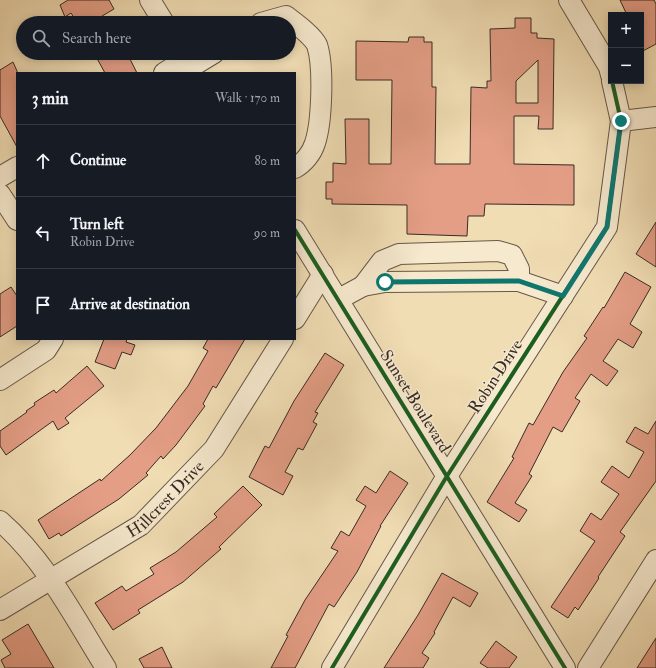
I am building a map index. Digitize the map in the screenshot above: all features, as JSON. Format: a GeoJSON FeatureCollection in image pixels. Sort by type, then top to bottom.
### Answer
{"type":"FeatureCollection","features":[{"type":"Feature","properties":{"kind":"street"},"geometry":{"type":"LineString","coordinates":[[150,0],[160,16]]}},
{"type":"Feature","properties":{"kind":"street"},"geometry":{"type":"LineString","coordinates":[[569,0],[608,65]]}},
{"type":"Feature","properties":{"kind":"street"},"geometry":{"type":"LineString","coordinates":[[296,24],[303,29],[316,44],[320,60],[321,78],[320,121],[315,144],[303,163],[296,167]]}},
{"type":"Feature","properties":{"kind":"street"},"geometry":{"type":"LineString","coordinates":[[166,72],[189,63]]}},
{"type":"Feature","properties":{"kind":"street","name":"Robin Drive"},"geometry":{"type":"LineString","coordinates":[[332,668],[447,476],[607,227],[621,121],[613,84]]}},
{"type":"Feature","properties":{"kind":"street"},"geometry":{"type":"LineString","coordinates":[[621,121],[656,117]]}},
{"type":"Feature","properties":{"kind":"street"},"geometry":{"type":"LineString","coordinates":[[0,177],[16,168]]}},
{"type":"Feature","properties":{"kind":"street"},"geometry":{"type":"LineString","coordinates":[[0,194],[16,218]]}},
{"type":"Feature","properties":{"kind":"street","name":"Sunset Boulevard"},"geometry":{"type":"LineString","coordinates":[[296,232],[339,299],[565,668]]}},
{"type":"Feature","properties":{"kind":"street"},"geometry":{"type":"LineString","coordinates":[[364,286],[382,261],[399,254],[498,251],[512,255],[519,269],[519,281]]}},
{"type":"Feature","properties":{"kind":"street"},"geometry":{"type":"LineString","coordinates":[[296,317],[323,274]]}},
{"type":"Feature","properties":{"kind":"street"},"geometry":{"type":"LineString","coordinates":[[339,299],[364,286],[385,282],[519,281],[563,296]]}},
{"type":"Feature","properties":{"kind":"street"},"geometry":{"type":"LineString","coordinates":[[0,380],[46,350],[52,340]]}},
{"type":"Feature","properties":{"kind":"street","name":"Hillcrest Drive"},"geometry":{"type":"LineString","coordinates":[[0,610],[141,525],[214,449],[282,340]]}},
{"type":"Feature","properties":{"kind":"street"},"geometry":{"type":"LineString","coordinates":[[0,521],[15,534],[51,579],[106,668]]}},
{"type":"Feature","properties":{"kind":"street"},"geometry":{"type":"LineString","coordinates":[[588,668],[656,560]]}},
{"type":"Feature","properties":{"kind":"building"},"geometry":{"type":"Polygon","coordinates":[[[68,0],[109,0],[114,9],[102,16],[73,16],[71,13],[65,16],[60,5],[68,0]]]}},
{"type":"Feature","properties":{"kind":"building"},"geometry":{"type":"Polygon","coordinates":[[[620,0],[654,0],[656,4],[656,44],[644,50],[644,12],[626,12],[620,0]]]}},
{"type":"Feature","properties":{"kind":"building"},"geometry":{"type":"Polygon","coordinates":[[[515,18],[531,18],[531,33],[537,33],[537,38],[554,39],[553,129],[538,129],[539,116],[514,116],[514,164],[574,165],[574,205],[485,204],[484,216],[468,216],[467,236],[407,234],[407,205],[332,204],[332,199],[326,199],[326,182],[333,182],[333,163],[346,164],[345,119],[369,119],[369,164],[391,164],[392,80],[356,80],[356,41],[408,42],[409,37],[424,37],[424,42],[432,42],[432,87],[436,87],[435,164],[470,164],[471,87],[487,88],[487,81],[491,81],[490,29],[515,28],[515,18]],[[538,60],[516,81],[516,103],[538,103],[538,60]]]}},
{"type":"Feature","properties":{"kind":"building"},"geometry":{"type":"Polygon","coordinates":[[[98,60],[130,60],[136,72],[104,72],[98,60]]]}},
{"type":"Feature","properties":{"kind":"building"},"geometry":{"type":"Polygon","coordinates":[[[13,62],[17,71],[16,145],[0,116],[0,70],[13,62]]]}},
{"type":"Feature","properties":{"kind":"building"},"geometry":{"type":"Polygon","coordinates":[[[656,222],[656,267],[636,254],[656,222]]]}},
{"type":"Feature","properties":{"kind":"building"},"geometry":{"type":"Polygon","coordinates":[[[625,272],[651,287],[630,324],[642,332],[633,348],[618,339],[603,361],[618,371],[607,386],[591,374],[575,398],[580,401],[562,432],[553,427],[529,474],[532,476],[515,503],[527,510],[519,522],[487,502],[514,458],[512,457],[529,423],[533,425],[563,372],[587,338],[584,336],[603,307],[604,308],[625,272]]]}},
{"type":"Feature","properties":{"kind":"building"},"geometry":{"type":"Polygon","coordinates":[[[11,287],[16,294],[16,327],[0,337],[0,294],[11,287]]]}},
{"type":"Feature","properties":{"kind":"building"},"geometry":{"type":"Polygon","coordinates":[[[104,340],[127,340],[126,342],[135,345],[131,355],[122,352],[115,369],[95,362],[104,340]]]}},
{"type":"Feature","properties":{"kind":"building"},"geometry":{"type":"Polygon","coordinates":[[[207,340],[244,340],[216,388],[213,386],[203,404],[205,406],[176,445],[163,459],[161,456],[146,473],[148,475],[119,499],[61,536],[59,533],[49,539],[38,520],[100,479],[101,481],[130,455],[156,428],[188,386],[208,351],[203,348],[207,340]]]}},
{"type":"Feature","properties":{"kind":"building"},"geometry":{"type":"Polygon","coordinates":[[[325,353],[344,365],[315,412],[318,413],[313,422],[317,424],[303,450],[298,448],[285,472],[293,476],[283,495],[249,477],[265,446],[269,448],[294,401],[325,353]]]}},
{"type":"Feature","properties":{"kind":"building"},"geometry":{"type":"Polygon","coordinates":[[[87,366],[104,386],[65,418],[69,423],[58,430],[53,421],[6,455],[0,446],[0,431],[27,412],[26,411],[35,405],[34,403],[54,390],[56,393],[87,366]]]}},
{"type":"Feature","properties":{"kind":"building"},"geometry":{"type":"Polygon","coordinates":[[[656,421],[656,481],[620,532],[625,536],[598,577],[599,578],[578,610],[575,607],[568,618],[551,607],[595,541],[580,531],[591,513],[601,520],[619,494],[601,482],[612,466],[629,478],[644,452],[626,442],[635,427],[648,434],[656,421]]]}},
{"type":"Feature","properties":{"kind":"building"},"geometry":{"type":"Polygon","coordinates":[[[390,471],[408,483],[380,526],[357,572],[334,607],[329,604],[295,668],[271,668],[288,636],[286,635],[305,600],[338,551],[331,548],[341,531],[349,536],[366,506],[356,500],[365,486],[376,493],[390,471]]]}},
{"type":"Feature","properties":{"kind":"building"},"geometry":{"type":"Polygon","coordinates":[[[243,486],[262,505],[219,547],[221,549],[183,582],[138,610],[140,613],[113,630],[95,603],[122,586],[126,591],[154,574],[150,568],[176,552],[217,517],[214,514],[243,486]]]}},
{"type":"Feature","properties":{"kind":"building"},"geometry":{"type":"Polygon","coordinates":[[[442,573],[478,593],[470,607],[453,597],[434,632],[435,633],[422,653],[429,658],[423,668],[384,668],[418,615],[442,573]]]}},
{"type":"Feature","properties":{"kind":"building"},"geometry":{"type":"Polygon","coordinates":[[[28,624],[54,668],[5,668],[1,660],[11,654],[2,640],[28,624]]]}},
{"type":"Feature","properties":{"kind":"building"},"geometry":{"type":"Polygon","coordinates":[[[656,638],[656,668],[637,668],[656,638]]]}},
{"type":"Feature","properties":{"kind":"building"},"geometry":{"type":"Polygon","coordinates":[[[496,641],[517,657],[509,668],[488,668],[480,663],[496,641]]]}},
{"type":"Feature","properties":{"kind":"building"},"geometry":{"type":"Polygon","coordinates":[[[162,647],[172,668],[144,668],[139,659],[162,647]]]}},
{"type":"Feature","properties":{"kind":"cycle path"},"geometry":{"type":"LineString","coordinates":[[332,668],[447,476],[607,227],[621,121],[613,84]]}},
{"type":"Feature","properties":{"kind":"cycle path"},"geometry":{"type":"LineString","coordinates":[[296,232],[565,668]]}},
{"type":"Feature","properties":{"kind":"route"},"geometry":{"type":"LineString","coordinates":[[385,282],[519,281],[563,296],[607,227],[621,121]]}}]}
